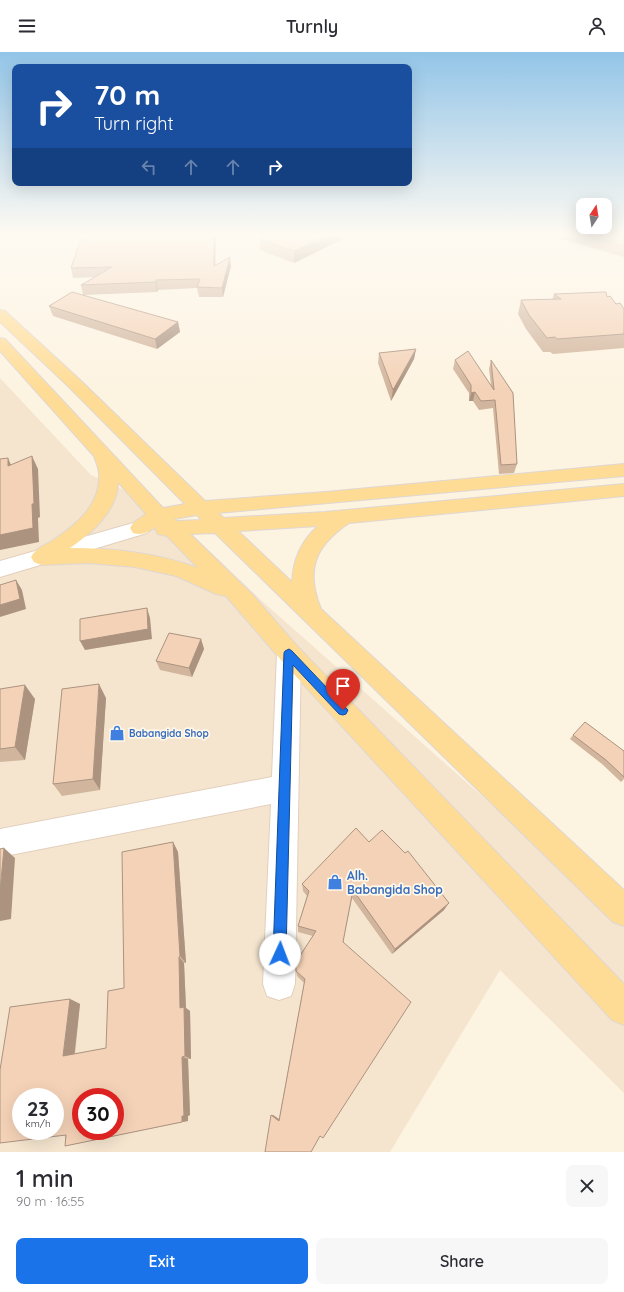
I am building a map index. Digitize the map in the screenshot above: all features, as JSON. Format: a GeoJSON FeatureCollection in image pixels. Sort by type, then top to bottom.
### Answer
{"type":"FeatureCollection","features":[{"type":"Feature","properties":{"kind":"main road"},"geometry":{"type":"LineString","coordinates":[[0,314],[74,383],[200,508],[624,910]]}},
{"type":"Feature","properties":{"kind":"main road"},"geometry":{"type":"LineString","coordinates":[[0,342],[102,454],[158,524],[245,601],[289,653],[624,1008]]}},
{"type":"Feature","properties":{"kind":"main road"},"geometry":{"type":"LineString","coordinates":[[41,557],[61,545],[83,528],[101,507],[109,484],[110,474],[102,454]]}},
{"type":"Feature","properties":{"kind":"main road"},"geometry":{"type":"LineString","coordinates":[[158,524],[200,508],[326,498],[624,470]]}},
{"type":"Feature","properties":{"kind":"main road"},"geometry":{"type":"LineString","coordinates":[[158,524],[220,526],[325,519],[624,490]]}},
{"type":"Feature","properties":{"kind":"main road"},"geometry":{"type":"LineString","coordinates":[[313,614],[306,601],[303,587],[302,574],[304,560],[316,539],[324,530],[346,516]]}},
{"type":"Feature","properties":{"kind":"main road"},"geometry":{"type":"LineString","coordinates":[[41,557],[98,556],[148,562],[178,569],[205,578],[229,590],[245,601]]}},
{"type":"Feature","properties":{"kind":"street"},"geometry":{"type":"LineString","coordinates":[[0,569],[158,524]]}},
{"type":"Feature","properties":{"kind":"street"},"geometry":{"type":"LineString","coordinates":[[279,984],[289,653]]}},
{"type":"Feature","properties":{"kind":"street"},"geometry":{"type":"LineString","coordinates":[[0,843],[285,788]]}},
{"type":"Feature","properties":{"kind":"shaded area"},"geometry":{"type":"Polygon","coordinates":[[[0,378],[91,475],[124,490],[150,494],[262,601],[624,922],[624,1093],[500,970],[390,1152],[0,1152],[0,378]]]}},
{"type":"Feature","properties":{"kind":"building"},"geometry":{"type":"Polygon","coordinates":[[[72,292],[178,322],[155,339],[49,306],[72,292]]]}},
{"type":"Feature","properties":{"kind":"building"},"geometry":{"type":"Polygon","coordinates":[[[606,292],[607,297],[610,296],[616,304],[620,303],[624,309],[624,334],[557,339],[555,337],[547,338],[529,315],[521,300],[561,299],[554,294],[606,292]]]}},
{"type":"Feature","properties":{"kind":"building"},"geometry":{"type":"Polygon","coordinates":[[[416,349],[393,390],[379,353],[416,349]]]}},
{"type":"Feature","properties":{"kind":"building"},"geometry":{"type":"Polygon","coordinates":[[[468,351],[494,390],[491,360],[513,393],[517,464],[501,465],[495,400],[481,401],[475,392],[471,393],[471,385],[455,360],[468,351]]]}},
{"type":"Feature","properties":{"kind":"building"},"geometry":{"type":"Polygon","coordinates":[[[32,456],[34,504],[32,504],[33,528],[0,535],[0,459],[8,458],[8,466],[32,456]]]}},
{"type":"Feature","properties":{"kind":"building"},"geometry":{"type":"Polygon","coordinates":[[[16,580],[20,599],[0,605],[0,585],[16,580]]]}},
{"type":"Feature","properties":{"kind":"building"},"geometry":{"type":"Polygon","coordinates":[[[147,608],[148,629],[80,641],[80,619],[147,608]]]}},
{"type":"Feature","properties":{"kind":"building"},"geometry":{"type":"Polygon","coordinates":[[[169,633],[201,639],[189,668],[156,661],[169,633]]]}},
{"type":"Feature","properties":{"kind":"building"},"geometry":{"type":"Polygon","coordinates":[[[99,684],[93,779],[53,784],[62,689],[99,684]]]}},
{"type":"Feature","properties":{"kind":"building"},"geometry":{"type":"Polygon","coordinates":[[[25,685],[15,747],[0,749],[0,689],[25,685]]]}},
{"type":"Feature","properties":{"kind":"building"},"geometry":{"type":"Polygon","coordinates":[[[585,722],[624,751],[624,777],[606,760],[573,735],[585,722]]]}},
{"type":"Feature","properties":{"kind":"building"},"geometry":{"type":"Polygon","coordinates":[[[356,828],[369,842],[382,830],[405,853],[408,851],[449,903],[395,949],[353,890],[343,942],[411,1002],[323,1138],[320,1136],[311,1152],[265,1152],[271,1115],[279,1121],[305,979],[296,971],[296,962],[316,931],[298,926],[309,891],[302,884],[356,828]]]}},
{"type":"Feature","properties":{"kind":"building"},"geometry":{"type":"Polygon","coordinates":[[[173,842],[180,956],[180,1008],[184,1007],[185,1056],[182,1057],[184,1116],[182,1116],[182,1122],[124,1134],[124,1088],[72,1088],[72,1140],[94,1140],[65,1146],[64,1088],[12,1088],[12,1140],[25,1140],[0,1143],[0,1070],[10,1007],[70,999],[63,1056],[106,1048],[108,991],[124,988],[122,852],[173,842]]]}},
{"type":"Feature","properties":{"kind":"building"},"geometry":{"type":"Polygon","coordinates":[[[4,848],[0,891],[0,849],[4,848]]]}},
{"type":"Feature","properties":{"kind":"place","name":"Babangida Shop"},"geometry":{"type":"Point","coordinates":[117,733]}},
{"type":"Feature","properties":{"kind":"place","name":"Alh. Babangida Shop"},"geometry":{"type":"Point","coordinates":[335,882]}},
{"type":"Feature","properties":{"kind":"route"},"geometry":{"type":"LineString","coordinates":[[280,954],[289,653],[343,710]]}}]}
